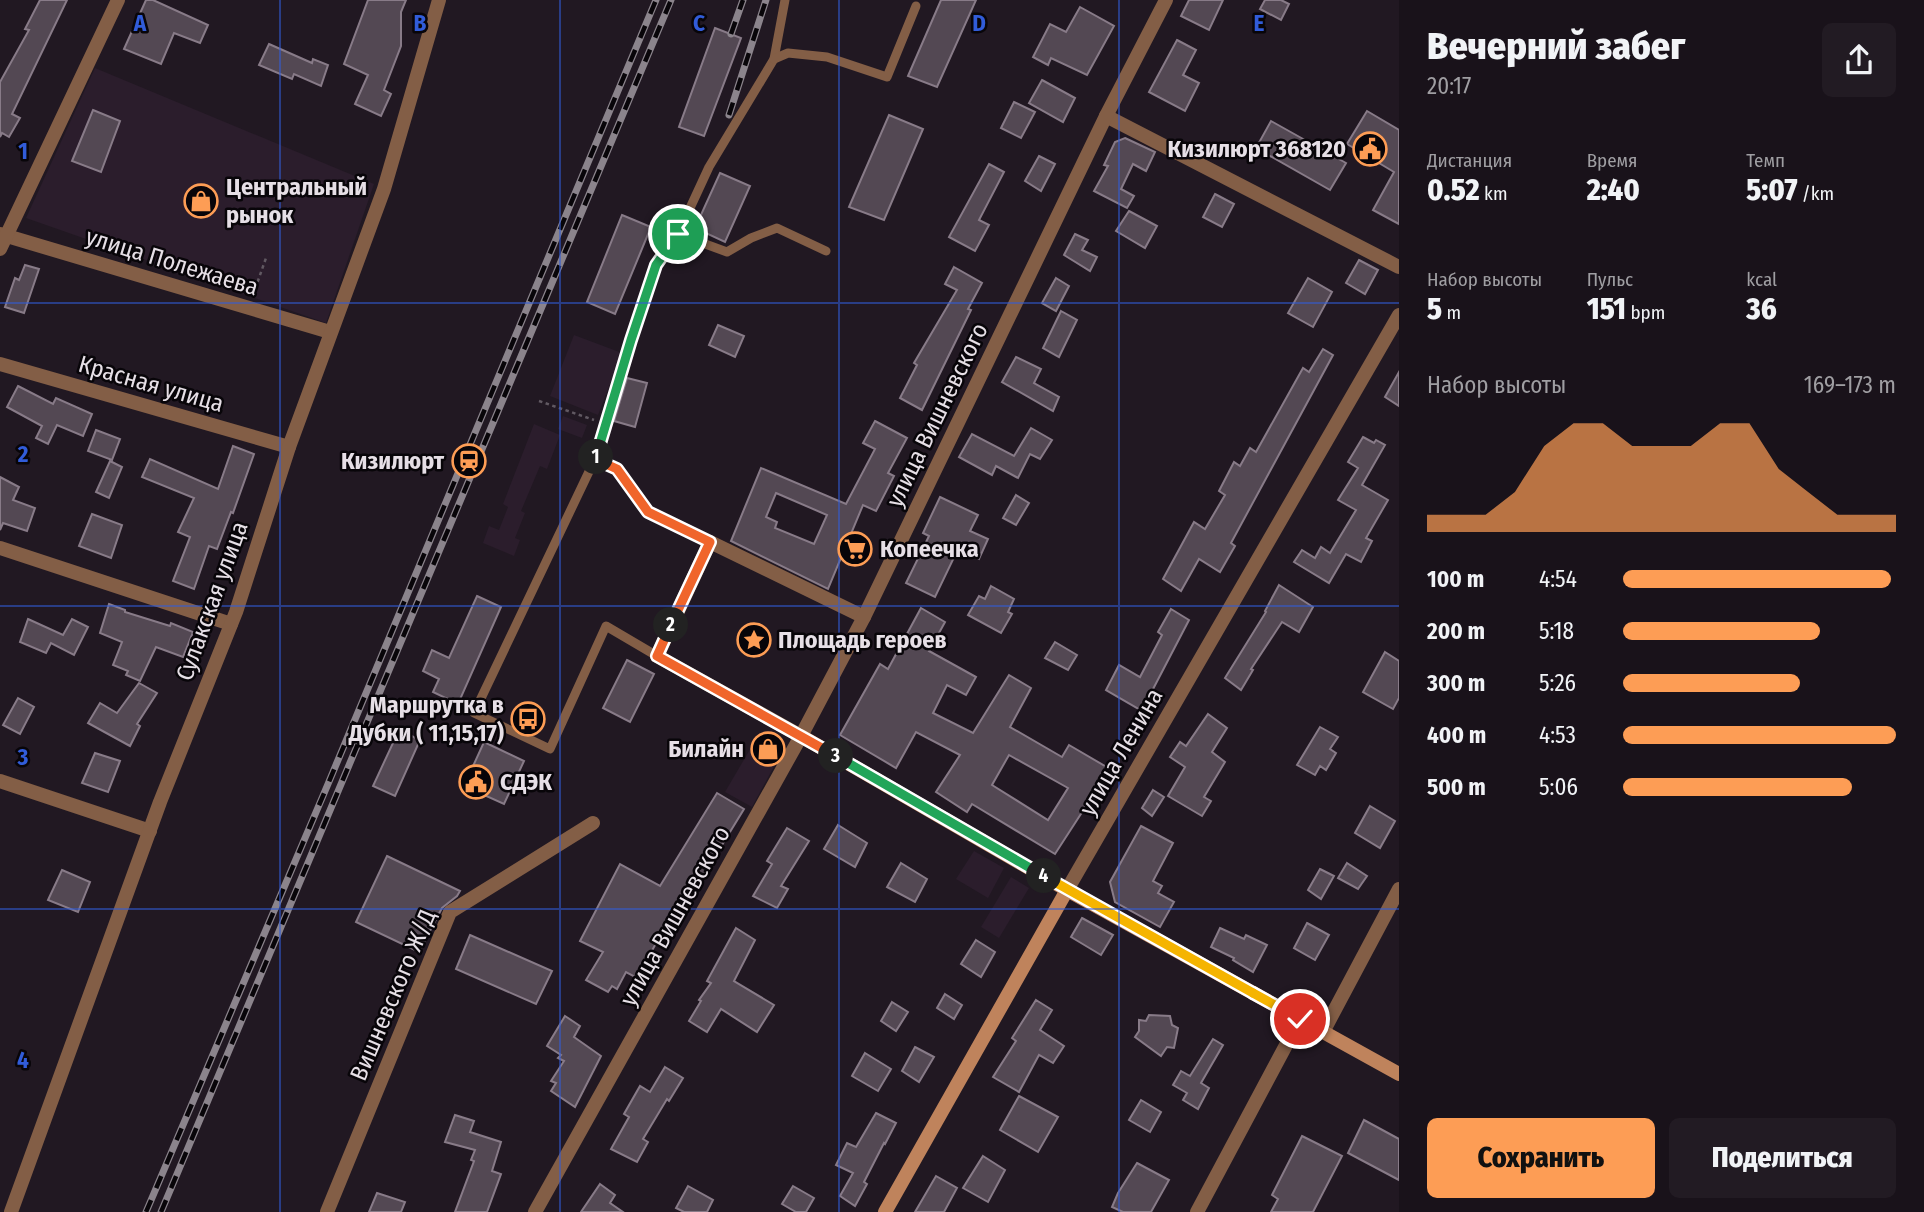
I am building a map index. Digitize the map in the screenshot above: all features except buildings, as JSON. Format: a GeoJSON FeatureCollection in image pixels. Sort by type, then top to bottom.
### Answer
{"type":"FeatureCollection","features":[{"type":"Feature","properties":{"kind":"street"},"geometry":{"type":"LineString","coordinates":[[2,239],[118,0]]}},
{"type":"Feature","properties":{"kind":"street","name":"Сулакская улица"},"geometry":{"type":"LineString","coordinates":[[11,1212],[150,831],[231,624],[289,447],[384,189],[439,0]]}},
{"type":"Feature","properties":{"kind":"street","name":"улица Вишневского"},"geometry":{"type":"LineString","coordinates":[[536,1212],[801,736],[864,617],[1106,116],[1166,0]]}},
{"type":"Feature","properties":{"kind":"street"},"geometry":{"type":"LineString","coordinates":[[1106,116],[1399,267]]}},
{"type":"Feature","properties":{"kind":"street","name":"улица Полежаева"},"geometry":{"type":"LineString","coordinates":[[2,239],[330,332]]}},
{"type":"Feature","properties":{"kind":"street","name":"улица Ленина"},"geometry":{"type":"LineString","coordinates":[[885,1212],[1399,316]]}},
{"type":"Feature","properties":{"kind":"street","name":"Красная улица"},"geometry":{"type":"LineString","coordinates":[[0,364],[289,447]]}},
{"type":"Feature","properties":{"kind":"street"},"geometry":{"type":"LineString","coordinates":[[864,617],[710,542],[657,656],[1068,890],[1399,1074]]}},
{"type":"Feature","properties":{"kind":"street"},"geometry":{"type":"LineString","coordinates":[[0,548],[231,624]]}},
{"type":"Feature","properties":{"kind":"street"},"geometry":{"type":"LineString","coordinates":[[0,782],[150,831]]}},
{"type":"Feature","properties":{"kind":"street","name":"Вишневского Ж/Д"},"geometry":{"type":"LineString","coordinates":[[327,1212],[450,912],[593,823]]}},
{"type":"Feature","properties":{"kind":"street"},"geometry":{"type":"LineString","coordinates":[[1323,1032],[1399,889]]}},
{"type":"Feature","properties":{"kind":"street"},"geometry":{"type":"LineString","coordinates":[[1197,1212],[1300,1019]]}},
{"type":"Feature","properties":{"kind":"lane"},"geometry":{"type":"LineString","coordinates":[[657,656],[606,626],[550,749],[474,713],[595,459],[656,265],[678,234],[709,167],[774,60],[785,0]]}},
{"type":"Feature","properties":{"kind":"lane"},"geometry":{"type":"LineString","coordinates":[[774,60],[788,53],[827,57],[887,77],[916,6]]}},
{"type":"Feature","properties":{"kind":"lane"},"geometry":{"type":"LineString","coordinates":[[678,234],[727,252],[751,238],[777,228],[826,251]]}},
{"type":"Feature","properties":{"kind":"lane"},"geometry":{"type":"LineString","coordinates":[[595,459],[617,469],[648,512],[710,542]]}},
{"type":"Feature","properties":{"kind":"path"},"geometry":{"type":"LineString","coordinates":[[248,309],[266,258]]}},
{"type":"Feature","properties":{"kind":"path"},"geometry":{"type":"LineString","coordinates":[[540,401],[596,421]]}},
{"type":"Feature","properties":{"kind":"shaded area","name":"Центральный рынок"},"geometry":{"type":"Polygon","coordinates":[[[95,68],[374,184],[326,323],[26,218],[95,68]]]}},
{"type":"Feature","properties":{"kind":"shaded area"},"geometry":{"type":"Polygon","coordinates":[[[574,335],[622,353],[598,415],[550,396],[574,335]]]}},
{"type":"Feature","properties":{"kind":"shaded area"},"geometry":{"type":"Polygon","coordinates":[[[563,416],[587,425],[582,438],[558,429],[563,416]]]}},
{"type":"Feature","properties":{"kind":"shaded area"},"geometry":{"type":"Polygon","coordinates":[[[534,424],[560,435],[547,469],[540,466],[521,511],[525,513],[515,538],[520,540],[514,556],[483,543],[489,526],[499,530],[508,507],[503,504],[534,424]]]}},
{"type":"Feature","properties":{"kind":"shaded area"},"geometry":{"type":"Polygon","coordinates":[[[759,734],[784,748],[752,807],[725,792],[759,734]]]}},
{"type":"Feature","properties":{"kind":"shaded area"},"geometry":{"type":"Polygon","coordinates":[[[974,851],[1004,868],[988,898],[956,879],[974,851]]]}},
{"type":"Feature","properties":{"kind":"shaded area"},"geometry":{"type":"Polygon","coordinates":[[[1011,877],[1029,888],[999,938],[981,927],[1011,877]]]}},
{"type":"Feature","properties":{"kind":"railway"},"geometry":{"type":"LineString","coordinates":[[146,1212],[656,0]]}},
{"type":"Feature","properties":{"kind":"railway"},"geometry":{"type":"LineString","coordinates":[[161,1212],[671,0]]}},
{"type":"Feature","properties":{"kind":"railway"},"geometry":{"type":"LineString","coordinates":[[731,34],[743,0]]}},
{"type":"Feature","properties":{"kind":"railway"},"geometry":{"type":"LineString","coordinates":[[729,115],[766,0]]}},
{"type":"Feature","properties":{"kind":"place","name":"Кизилюрт 368120"},"geometry":{"type":"Point","coordinates":[1370,149]}},
{"type":"Feature","properties":{"kind":"place","name":"Центральный рынок"},"geometry":{"type":"Point","coordinates":[201,201]}},
{"type":"Feature","properties":{"kind":"place","name":"Кизилюрт"},"geometry":{"type":"Point","coordinates":[469,461]}},
{"type":"Feature","properties":{"kind":"place","name":"Копеечка"},"geometry":{"type":"Point","coordinates":[855,549]}},
{"type":"Feature","properties":{"kind":"place","name":"Площадь героев"},"geometry":{"type":"Point","coordinates":[754,640]}},
{"type":"Feature","properties":{"kind":"place","name":"Маршрутка в Дубки ( 11,15,17)"},"geometry":{"type":"Point","coordinates":[528,719]}},
{"type":"Feature","properties":{"kind":"place","name":"Билайн"},"geometry":{"type":"Point","coordinates":[768,749]}},
{"type":"Feature","properties":{"kind":"place","name":"СДЭК"},"geometry":{"type":"Point","coordinates":[476,782]}},
{"type":"Feature","properties":{"kind":"route"},"geometry":{"type":"LineString","coordinates":[[678,234],[656,265],[595,459],[617,469],[648,512],[710,542],[657,656],[1300,1019]]}}]}
